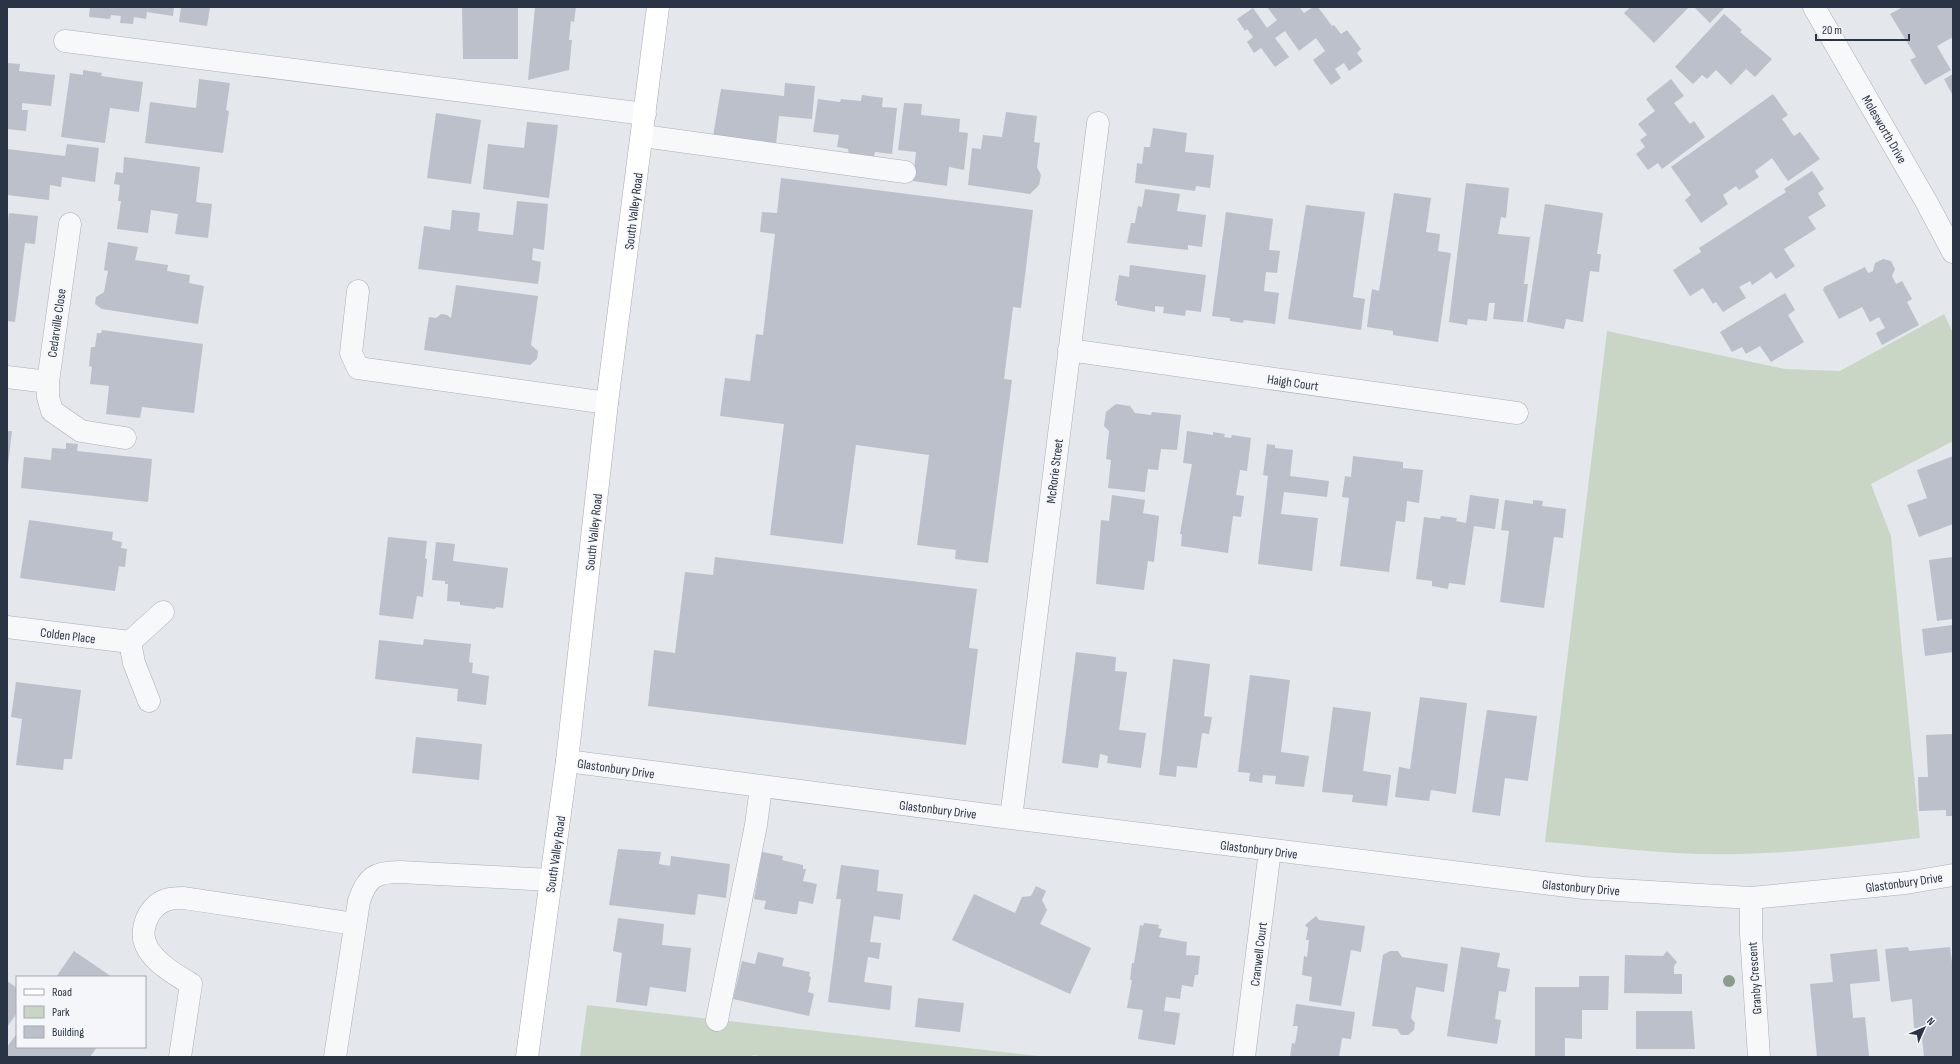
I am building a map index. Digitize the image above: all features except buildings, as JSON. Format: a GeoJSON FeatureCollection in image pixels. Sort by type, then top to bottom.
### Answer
{"type":"FeatureCollection","features":[{"type":"Feature","properties":{"kind":"main road","name":"South Valley Road"},"geometry":{"type":"LineString","coordinates":[[527,1057],[567,761],[608,403],[658,7]]}},
{"type":"Feature","properties":{"kind":"street","name":"Molesworth Drive"},"geometry":{"type":"LineString","coordinates":[[1819,9],[1953,252]]}},
{"type":"Feature","properties":{"kind":"street"},"geometry":{"type":"LineString","coordinates":[[65,41],[645,114]]}},
{"type":"Feature","properties":{"kind":"street","name":"McRorie Street"},"geometry":{"type":"LineString","coordinates":[[1011,818],[1068,350],[1098,123]]}},
{"type":"Feature","properties":{"kind":"street"},"geometry":{"type":"LineString","coordinates":[[642,136],[905,172]]}},
{"type":"Feature","properties":{"kind":"street","name":"Cedarville Close"},"geometry":{"type":"LineString","coordinates":[[70,224],[48,382],[48,397],[52,411],[81,431],[125,438]]}},
{"type":"Feature","properties":{"kind":"street"},"geometry":{"type":"LineString","coordinates":[[358,291],[351,353],[358,368],[608,403]]}},
{"type":"Feature","properties":{"kind":"street","name":"Haigh Court"},"geometry":{"type":"LineString","coordinates":[[1068,350],[1517,413]]}},
{"type":"Feature","properties":{"kind":"street"},"geometry":{"type":"LineString","coordinates":[[7,377],[48,382]]}},
{"type":"Feature","properties":{"kind":"street"},"geometry":{"type":"LineString","coordinates":[[149,701],[134,663],[130,642],[163,612]]}},
{"type":"Feature","properties":{"kind":"street","name":"Colden Place"},"geometry":{"type":"LineString","coordinates":[[7,627],[130,642]]}},
{"type":"Feature","properties":{"kind":"street","name":"Glastonbury Drive"},"geometry":{"type":"LineString","coordinates":[[567,761],[761,787],[1561,886],[1751,898],[1906,883],[1953,875]]}},
{"type":"Feature","properties":{"kind":"street"},"geometry":{"type":"LineString","coordinates":[[717,1020],[756,825],[761,787]]}},
{"type":"Feature","properties":{"kind":"street","name":"Cranwell Court"},"geometry":{"type":"LineString","coordinates":[[1244,1057],[1270,850]]}},
{"type":"Feature","properties":{"kind":"street"},"geometry":{"type":"LineString","coordinates":[[334,1057],[359,901],[366,884],[374,876],[387,873],[514,876],[551,880]]}},
{"type":"Feature","properties":{"kind":"street"},"geometry":{"type":"LineString","coordinates":[[180,1057],[191,984],[158,960],[145,944],[144,928],[146,920],[150,912],[157,904],[166,900],[184,898],[355,924]]}},
{"type":"Feature","properties":{"kind":"street","name":"Granby Crescent"},"geometry":{"type":"LineString","coordinates":[[1751,898],[1751,934],[1759,1057]]}},
{"type":"Feature","properties":{"kind":"green space"},"geometry":{"type":"Polygon","coordinates":[[[1944,314],[1953,333],[1953,441],[1871,484],[1891,536],[1920,838],[1807,850],[1715,854],[1642,851],[1545,842],[1607,331],[1785,369],[1840,371],[1944,314]]]}},
{"type":"Feature","properties":{"kind":"green space"},"geometry":{"type":"Polygon","coordinates":[[[587,1005],[1047,1057],[764,1057],[753,1055],[752,1057],[580,1057],[587,1005]]]}}]}
